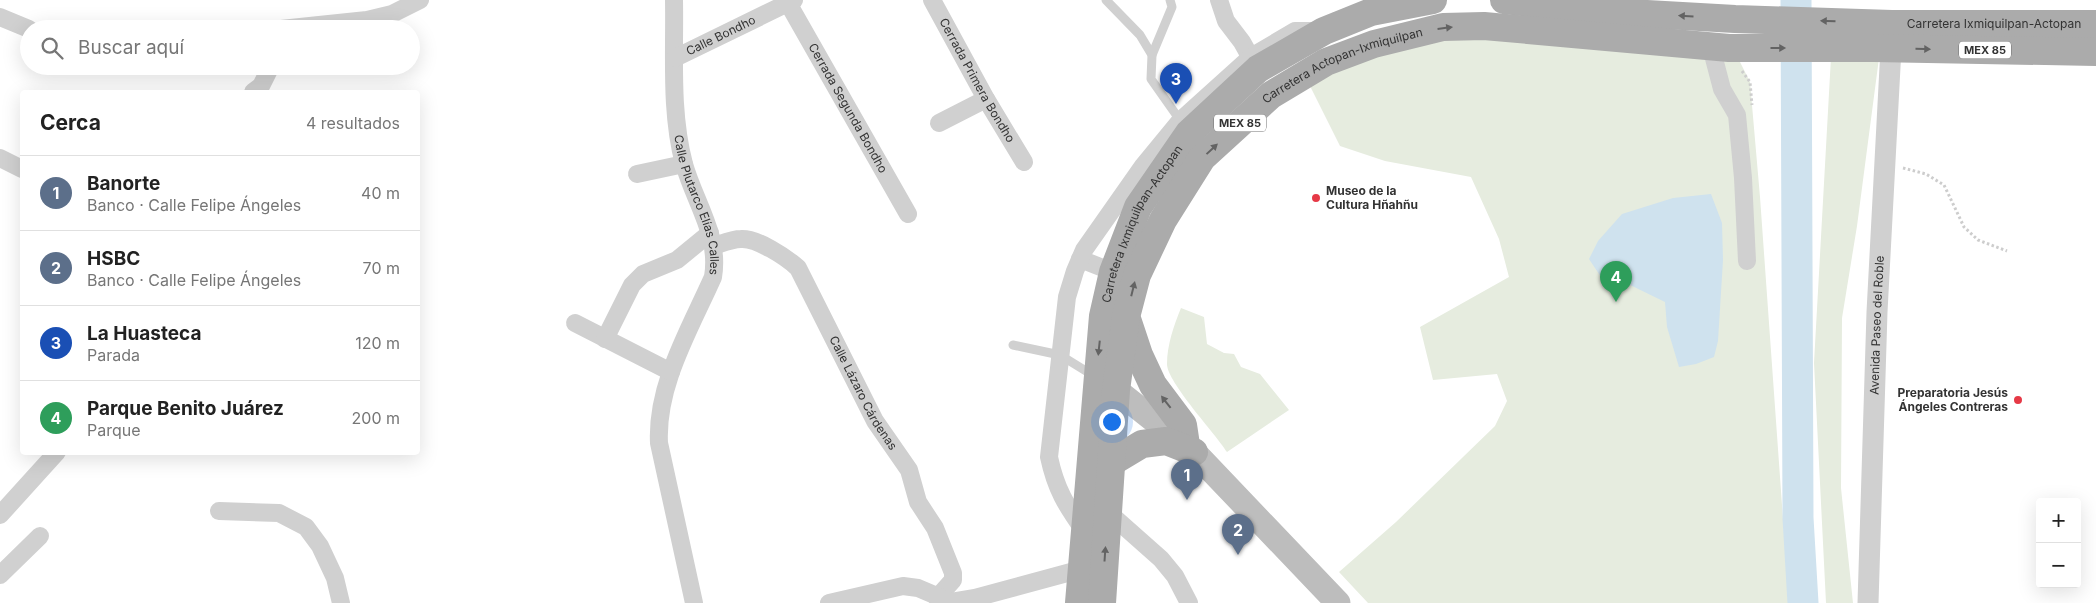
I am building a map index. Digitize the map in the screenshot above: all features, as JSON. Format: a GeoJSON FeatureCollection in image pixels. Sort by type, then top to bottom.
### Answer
{"type":"FeatureCollection","features":[{"type":"Feature","properties":{"kind":"main road","name":"Carretera Ixmiquilpan-Actopan"},"geometry":{"type":"LineString","coordinates":[[1079,603],[1085,532],[1107,384],[1103,316],[1113,272],[1138,207],[1136,192],[1184,127],[1254,63],[1371,12],[1433,0]]}},
{"type":"Feature","properties":{"kind":"main road","name":"MEX 85"},"geometry":{"type":"LineString","coordinates":[[1515,1],[1570,3],[1612,12],[1735,19],[1884,35],[2096,52]]}},
{"type":"Feature","properties":{"kind":"main road","name":"Carretera Ixmiquilpan-Actopan"},"geometry":{"type":"LineString","coordinates":[[1884,35],[2096,24]]}},
{"type":"Feature","properties":{"kind":"main road","name":"Carretera Actopan-Ixmiquilpan"},"geometry":{"type":"LineString","coordinates":[[1102,603],[1112,462],[1107,384],[1137,275],[1163,220],[1202,158],[1271,95],[1326,62],[1374,44],[1443,27],[1484,26],[1720,47]]}},
{"type":"Feature","properties":{"kind":"main road","name":"MEX 85"},"geometry":{"type":"LineString","coordinates":[[1720,47],[1884,35]]}},
{"type":"Feature","properties":{"kind":"main road"},"geometry":{"type":"LineString","coordinates":[[1126,317],[1139,355],[1153,385],[1183,425],[1190,448]]}},
{"type":"Feature","properties":{"kind":"main road"},"geometry":{"type":"LineString","coordinates":[[1107,384],[1190,448],[1338,603]]}},
{"type":"Feature","properties":{"kind":"main road"},"geometry":{"type":"LineString","coordinates":[[1112,462],[1142,444],[1166,441],[1190,448]]}},
{"type":"Feature","properties":{"kind":"street"},"geometry":{"type":"LineString","coordinates":[[367,20],[392,14],[420,0]]}},
{"type":"Feature","properties":{"kind":"street","name":"Calle Plutarco Elías Calles"},"geometry":{"type":"LineString","coordinates":[[674,0],[674,107],[684,164],[712,240],[716,261],[713,277],[671,372],[658,421],[659,443],[694,603]]}},
{"type":"Feature","properties":{"kind":"street","name":"Cerrada Primera Bondho"},"geometry":{"type":"LineString","coordinates":[[932,0],[986,99],[1024,162]]}},
{"type":"Feature","properties":{"kind":"street"},"geometry":{"type":"LineString","coordinates":[[1219,0],[1226,21],[1254,63]]}},
{"type":"Feature","properties":{"kind":"street"},"geometry":{"type":"LineString","coordinates":[[1330,29],[1343,13],[1364,0]]}},
{"type":"Feature","properties":{"kind":"street","name":"Calle Bondho"},"geometry":{"type":"LineString","coordinates":[[675,58],[791,1]]}},
{"type":"Feature","properties":{"kind":"street","name":"Cerrada Segunda Bondho"},"geometry":{"type":"LineString","coordinates":[[791,1],[908,214]]}},
{"type":"Feature","properties":{"kind":"street"},"geometry":{"type":"LineString","coordinates":[[0,17],[20,25]]}},
{"type":"Feature","properties":{"kind":"street","name":"Avenida Paseo del Roble"},"geometry":{"type":"LineString","coordinates":[[1868,603],[1877,312],[1885,164],[1884,35]]}},
{"type":"Feature","properties":{"kind":"street"},"geometry":{"type":"LineString","coordinates":[[1720,47],[1722,89],[1737,116],[1743,178],[1747,261]]}},
{"type":"Feature","properties":{"kind":"street"},"geometry":{"type":"LineString","coordinates":[[256,90],[261,86],[267,75]]}},
{"type":"Feature","properties":{"kind":"street"},"geometry":{"type":"LineString","coordinates":[[939,123],[986,99]]}},
{"type":"Feature","properties":{"kind":"street"},"geometry":{"type":"LineString","coordinates":[[0,158],[20,168]]}},
{"type":"Feature","properties":{"kind":"street"},"geometry":{"type":"LineString","coordinates":[[637,174],[684,164]]}},
{"type":"Feature","properties":{"kind":"street"},"geometry":{"type":"LineString","coordinates":[[1085,532],[1060,494],[1049,457],[1067,297],[1084,250],[1136,192]]}},
{"type":"Feature","properties":{"kind":"street","name":"Calle Lázaro Cárdenas"},"geometry":{"type":"LineString","coordinates":[[712,240],[749,239],[788,259],[798,268],[875,421],[909,470],[918,502],[935,528],[953,573],[953,580],[946,601]]}},
{"type":"Feature","properties":{"kind":"street"},"geometry":{"type":"LineString","coordinates":[[605,340],[632,285],[643,274],[677,260],[712,240]]}},
{"type":"Feature","properties":{"kind":"street"},"geometry":{"type":"LineString","coordinates":[[1080,259],[1113,272]]}},
{"type":"Feature","properties":{"kind":"street"},"geometry":{"type":"LineString","coordinates":[[575,323],[605,340],[671,372]]}},
{"type":"Feature","properties":{"kind":"street"},"geometry":{"type":"LineString","coordinates":[[0,515],[54,455]]}},
{"type":"Feature","properties":{"kind":"street"},"geometry":{"type":"LineString","coordinates":[[219,511],[279,513],[306,527],[320,546],[331,570],[341,603]]}},
{"type":"Feature","properties":{"kind":"street"},"geometry":{"type":"LineString","coordinates":[[1108,512],[1161,559],[1175,576],[1189,603]]}},
{"type":"Feature","properties":{"kind":"street"},"geometry":{"type":"LineString","coordinates":[[0,575],[40,536]]}},
{"type":"Feature","properties":{"kind":"street"},"geometry":{"type":"LineString","coordinates":[[829,603],[903,586],[918,588],[946,601],[975,598],[1082,569]]}},
{"type":"Feature","properties":{"kind":"lane"},"geometry":{"type":"LineString","coordinates":[[1106,0],[1140,35],[1152,55]]}},
{"type":"Feature","properties":{"kind":"lane"},"geometry":{"type":"LineString","coordinates":[[1170,0],[1172,6],[1152,55],[1151,80],[1184,127]]}},
{"type":"Feature","properties":{"kind":"lane"},"geometry":{"type":"LineString","coordinates":[[1012,345],[1060,355],[1107,384]]}},
{"type":"Feature","properties":{"kind":"path"},"geometry":{"type":"LineString","coordinates":[[1885,164],[1926,174],[1944,185],[1964,227],[1978,240],[2007,251]]}},
{"type":"Feature","properties":{"kind":"shaded area"},"geometry":{"type":"Polygon","coordinates":[[[1484,26],[1735,52],[1750,82],[1789,603],[1368,603],[1339,572],[1396,522],[1495,426],[1507,401],[1497,374],[1433,380],[1420,327],[1509,277],[1499,239],[1471,177],[1385,161],[1340,146],[1308,82],[1411,40],[1484,26]]]}},
{"type":"Feature","properties":{"kind":"shaded area"},"geometry":{"type":"Polygon","coordinates":[[[1831,57],[1879,58],[1857,226],[1842,318],[1841,488],[1853,603],[1826,603],[1814,363],[1831,57]]]}},
{"type":"Feature","properties":{"kind":"shaded area"},"geometry":{"type":"Polygon","coordinates":[[[1181,308],[1204,317],[1207,344],[1224,353],[1234,354],[1241,367],[1260,374],[1289,410],[1227,452],[1183,395],[1169,372],[1167,364],[1168,350],[1173,328],[1181,308]]]}},
{"type":"Feature","properties":{"kind":"water"},"geometry":{"type":"Polygon","coordinates":[[[1711,194],[1722,223],[1723,260],[1718,341],[1714,357],[1696,364],[1679,367],[1667,327],[1665,302],[1626,283],[1601,277],[1589,259],[1598,241],[1622,214],[1673,198],[1711,194]]]}},
{"type":"Feature","properties":{"kind":"waterway"},"geometry":{"type":"LineString","coordinates":[[1796,0],[1798,518],[1803,603]]}},
{"type":"Feature","properties":{"kind":"place","name":"La Huasteca"},"geometry":{"type":"Point","coordinates":[1176,104]}},
{"type":"Feature","properties":{"kind":"place","name":"Museo de la Cultura Hñahñu"},"geometry":{"type":"Point","coordinates":[1316,198]}},
{"type":"Feature","properties":{"kind":"place","name":"Parque Benito Juárez"},"geometry":{"type":"Point","coordinates":[1616,302]}},
{"type":"Feature","properties":{"kind":"place","name":"Preparatoria Jesús Ángeles Contreras"},"geometry":{"type":"Point","coordinates":[2018,400]}},
{"type":"Feature","properties":{"kind":"place","name":"Banorte"},"geometry":{"type":"Point","coordinates":[1187,500]}},
{"type":"Feature","properties":{"kind":"place","name":"HSBC"},"geometry":{"type":"Point","coordinates":[1238,555]}}]}
